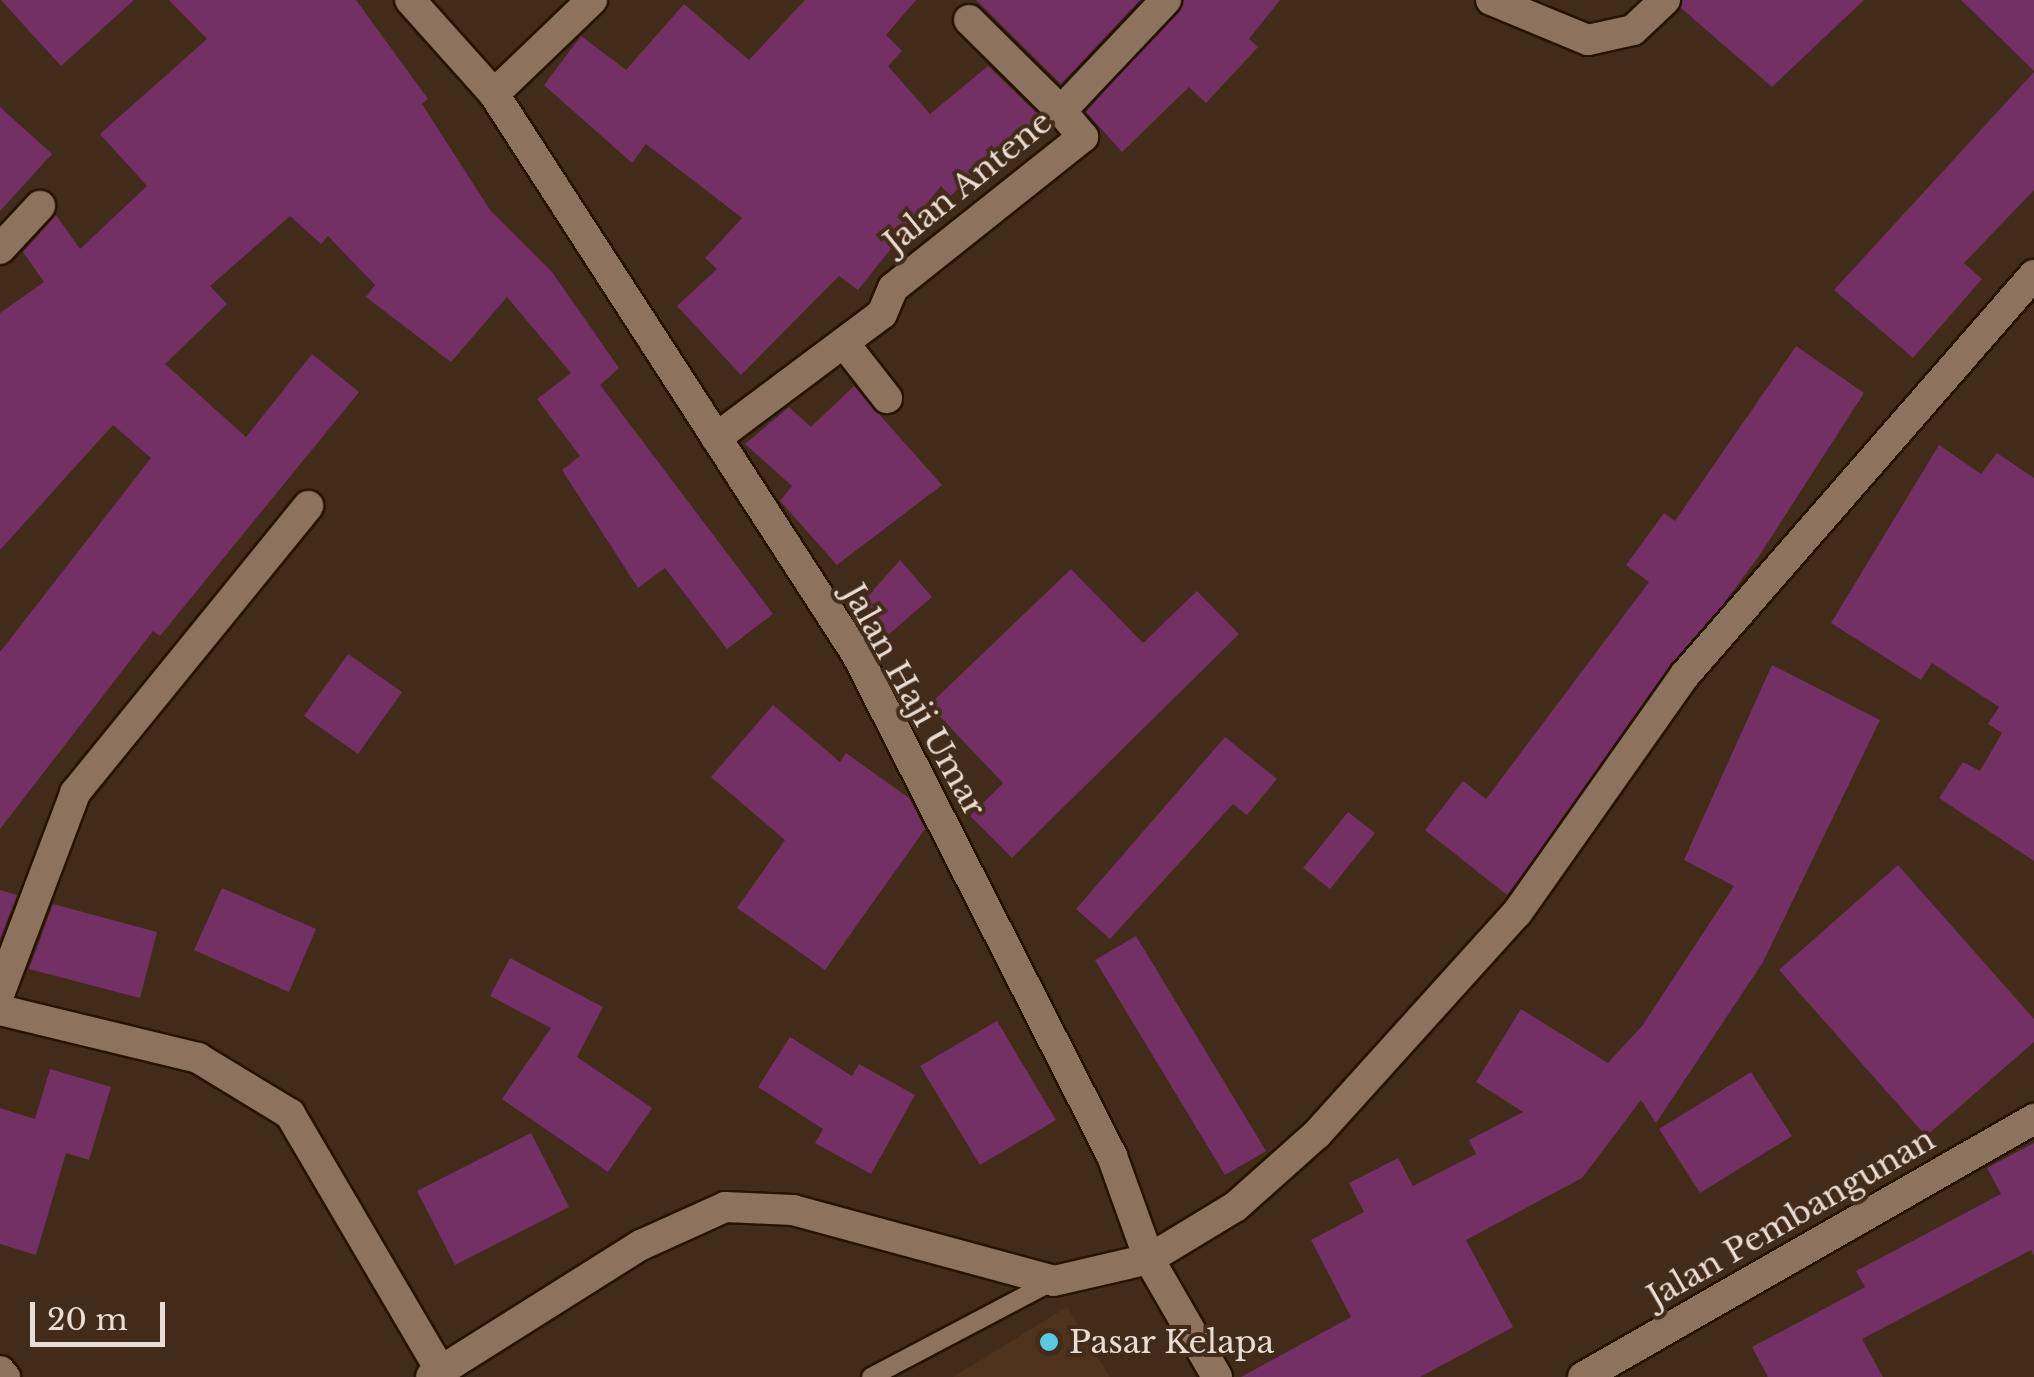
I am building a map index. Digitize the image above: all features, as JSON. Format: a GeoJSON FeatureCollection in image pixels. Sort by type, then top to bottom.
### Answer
{"type":"FeatureCollection","features":[{"type":"Feature","properties":{"kind":"street","name":"Jalan Haji Umar"},"geometry":{"type":"LineString","coordinates":[[410,0],[494,94],[857,655],[1112,1156],[1149,1259],[1217,1377]]}},
{"type":"Feature","properties":{"kind":"street"},"geometry":{"type":"LineString","coordinates":[[494,94],[592,0]]}},
{"type":"Feature","properties":{"kind":"street","name":"Jalan Antene"},"geometry":{"type":"LineString","coordinates":[[716,438],[882,314],[893,288],[1082,137],[1061,111],[1166,0]]}},
{"type":"Feature","properties":{"kind":"street"},"geometry":{"type":"LineString","coordinates":[[1491,0],[1588,40],[1633,30],[1665,0]]}},
{"type":"Feature","properties":{"kind":"street"},"geometry":{"type":"LineString","coordinates":[[969,20],[1061,111]]}},
{"type":"Feature","properties":{"kind":"street"},"geometry":{"type":"LineString","coordinates":[[0,249],[40,206]]}},
{"type":"Feature","properties":{"kind":"street"},"geometry":{"type":"LineString","coordinates":[[0,1010],[198,1058],[290,1114],[438,1375],[641,1245],[725,1207],[794,1210],[1054,1281],[1149,1259],[1235,1207],[1419,1027],[1516,914],[1685,675],[2034,275]]}},
{"type":"Feature","properties":{"kind":"street"},"geometry":{"type":"LineString","coordinates":[[844,343],[887,398]]}},
{"type":"Feature","properties":{"kind":"street"},"geometry":{"type":"LineString","coordinates":[[0,992],[75,792],[308,506]]}},
{"type":"Feature","properties":{"kind":"street","name":"Jalan Pembangunan"},"geometry":{"type":"LineString","coordinates":[[1584,1377],[2034,1119]]}},
{"type":"Feature","properties":{"kind":"street"},"geometry":{"type":"LineString","coordinates":[[0,1371],[5,1377]]}},
{"type":"Feature","properties":{"kind":"lane"},"geometry":{"type":"LineString","coordinates":[[870,1377],[1054,1281]]}},
{"type":"Feature","properties":{"kind":"shaded area","name":"Pasar Kelapa"},"geometry":{"type":"Polygon","coordinates":[[[1067,1307],[1110,1377],[953,1377],[1067,1307]]]}},
{"type":"Feature","properties":{"kind":"building"},"geometry":{"type":"Polygon","coordinates":[[[1,0],[134,0],[61,66],[1,0]]]}},
{"type":"Feature","properties":{"kind":"building"},"geometry":{"type":"Polygon","coordinates":[[[169,0],[356,0],[428,99],[422,104],[490,210],[552,272],[619,368],[600,385],[773,614],[727,649],[665,568],[638,588],[562,470],[580,456],[537,399],[571,373],[507,297],[451,362],[366,297],[375,285],[328,236],[321,244],[290,216],[210,286],[227,304],[165,364],[246,437],[312,354],[359,392],[160,636],[153,631],[0,829],[0,652],[151,458],[113,425],[0,550],[0,313],[44,282],[23,252],[56,215],[80,249],[147,186],[100,134],[207,39],[169,0]]]}},
{"type":"Feature","properties":{"kind":"building"},"geometry":{"type":"Polygon","coordinates":[[[805,0],[916,0],[886,35],[902,51],[888,66],[930,114],[988,66],[1041,117],[950,196],[941,186],[858,290],[839,276],[741,375],[677,306],[717,269],[705,258],[742,218],[646,144],[632,163],[544,85],[581,36],[626,70],[684,4],[749,60],[805,0]]]}},
{"type":"Feature","properties":{"kind":"building"},"geometry":{"type":"Polygon","coordinates":[[[976,0],[1140,0],[1061,84],[976,0]]]}},
{"type":"Feature","properties":{"kind":"building"},"geometry":{"type":"Polygon","coordinates":[[[1184,0],[1280,0],[1249,39],[1258,47],[1206,103],[1189,87],[1122,152],[1086,112],[1184,0]]]}},
{"type":"Feature","properties":{"kind":"building"},"geometry":{"type":"Polygon","coordinates":[[[1683,0],[1864,0],[1772,87],[1681,8],[1683,0]]]}},
{"type":"Feature","properties":{"kind":"building"},"geometry":{"type":"Polygon","coordinates":[[[1961,0],[2034,0],[2034,71],[1961,0]]]}},
{"type":"Feature","properties":{"kind":"building"},"geometry":{"type":"Polygon","coordinates":[[[2034,72],[2034,190],[1964,263],[1982,279],[1913,358],[1834,290],[2034,72]]]}},
{"type":"Feature","properties":{"kind":"building"},"geometry":{"type":"Polygon","coordinates":[[[0,107],[52,154],[0,211],[0,107]]]}},
{"type":"Feature","properties":{"kind":"building"},"geometry":{"type":"Polygon","coordinates":[[[1796,346],[1864,393],[1759,556],[1507,895],[1425,830],[1463,781],[1486,799],[1649,582],[1626,565],[1664,513],[1675,521],[1796,346]]]}},
{"type":"Feature","properties":{"kind":"building"},"geometry":{"type":"Polygon","coordinates":[[[854,386],[942,485],[837,565],[780,501],[792,486],[745,444],[789,407],[811,427],[854,386]]]}},
{"type":"Feature","properties":{"kind":"building"},"geometry":{"type":"Polygon","coordinates":[[[1939,445],[1981,474],[1997,453],[2034,478],[2034,861],[1939,798],[1963,762],[1980,771],[2002,733],[1988,724],[1999,707],[1932,663],[1921,680],[1831,623],[1939,445]]]}},
{"type":"Feature","properties":{"kind":"building"},"geometry":{"type":"Polygon","coordinates":[[[900,560],[932,597],[880,642],[854,612],[900,560]]]}},
{"type":"Feature","properties":{"kind":"building"},"geometry":{"type":"Polygon","coordinates":[[[1071,569],[1143,643],[1197,591],[1239,634],[1012,858],[970,816],[1003,783],[929,705],[1071,569]]]}},
{"type":"Feature","properties":{"kind":"building"},"geometry":{"type":"Polygon","coordinates":[[[348,654],[402,692],[358,754],[304,716],[348,654]]]}},
{"type":"Feature","properties":{"kind":"building"},"geometry":{"type":"Polygon","coordinates":[[[1772,665],[1880,720],[1763,962],[1656,1123],[1641,1100],[1582,1178],[1466,1240],[1513,1327],[1420,1377],[1241,1377],[1351,1317],[1311,1240],[1364,1212],[1349,1183],[1398,1158],[1413,1186],[1476,1154],[1469,1140],[1523,1112],[1476,1082],[1521,1009],[1608,1063],[1642,1026],[1734,886],[1684,860],[1772,665]]]}},
{"type":"Feature","properties":{"kind":"building"},"geometry":{"type":"Polygon","coordinates":[[[773,705],[840,762],[846,753],[909,798],[925,829],[825,970],[737,908],[785,840],[711,777],[773,705]]]}},
{"type":"Feature","properties":{"kind":"building"},"geometry":{"type":"Polygon","coordinates":[[[1225,737],[1277,779],[1247,815],[1233,804],[1110,939],[1076,909],[1225,737]]]}},
{"type":"Feature","properties":{"kind":"building"},"geometry":{"type":"Polygon","coordinates":[[[1348,812],[1375,833],[1330,889],[1303,868],[1348,812]]]}},
{"type":"Feature","properties":{"kind":"building"},"geometry":{"type":"Polygon","coordinates":[[[1898,865],[2034,1019],[2034,1042],[1926,1136],[1779,970],[1898,865]]]}},
{"type":"Feature","properties":{"kind":"building"},"geometry":{"type":"Polygon","coordinates":[[[222,888],[316,929],[289,992],[194,950],[222,888]]]}},
{"type":"Feature","properties":{"kind":"building"},"geometry":{"type":"Polygon","coordinates":[[[0,890],[17,895],[0,939],[0,890]]]}},
{"type":"Feature","properties":{"kind":"building"},"geometry":{"type":"Polygon","coordinates":[[[53,904],[157,932],[140,998],[29,969],[53,904]]]}},
{"type":"Feature","properties":{"kind":"building"},"geometry":{"type":"Polygon","coordinates":[[[1136,936],[1266,1151],[1225,1175],[1095,960],[1136,936]]]}},
{"type":"Feature","properties":{"kind":"building"},"geometry":{"type":"Polygon","coordinates":[[[510,958],[603,1007],[577,1057],[652,1108],[608,1172],[502,1099],[551,1028],[490,996],[510,958]]]}},
{"type":"Feature","properties":{"kind":"building"},"geometry":{"type":"Polygon","coordinates":[[[997,1021],[1056,1120],[980,1165],[920,1066],[997,1021]]]}},
{"type":"Feature","properties":{"kind":"building"},"geometry":{"type":"Polygon","coordinates":[[[790,1037],[852,1076],[859,1064],[915,1095],[871,1174],[815,1143],[823,1129],[758,1087],[790,1037]]]}},
{"type":"Feature","properties":{"kind":"building"},"geometry":{"type":"Polygon","coordinates":[[[50,1069],[111,1087],[89,1160],[66,1153],[36,1255],[0,1244],[0,1108],[35,1119],[50,1069]]]}},
{"type":"Feature","properties":{"kind":"building"},"geometry":{"type":"Polygon","coordinates":[[[1751,1072],[1792,1136],[1700,1193],[1659,1129],[1751,1072]]]}},
{"type":"Feature","properties":{"kind":"building"},"geometry":{"type":"Polygon","coordinates":[[[531,1133],[569,1207],[455,1265],[417,1191],[531,1133]]]}},
{"type":"Feature","properties":{"kind":"building"},"geometry":{"type":"Polygon","coordinates":[[[2034,1143],[2034,1256],[2031,1250],[1862,1339],[1883,1377],[1768,1377],[1752,1347],[1865,1287],[1856,1271],[2001,1194],[1987,1168],[2034,1143]]]}},
{"type":"Feature","properties":{"kind":"place","name":"Pasar Kelapa"},"geometry":{"type":"Point","coordinates":[1049,1342]}}]}
